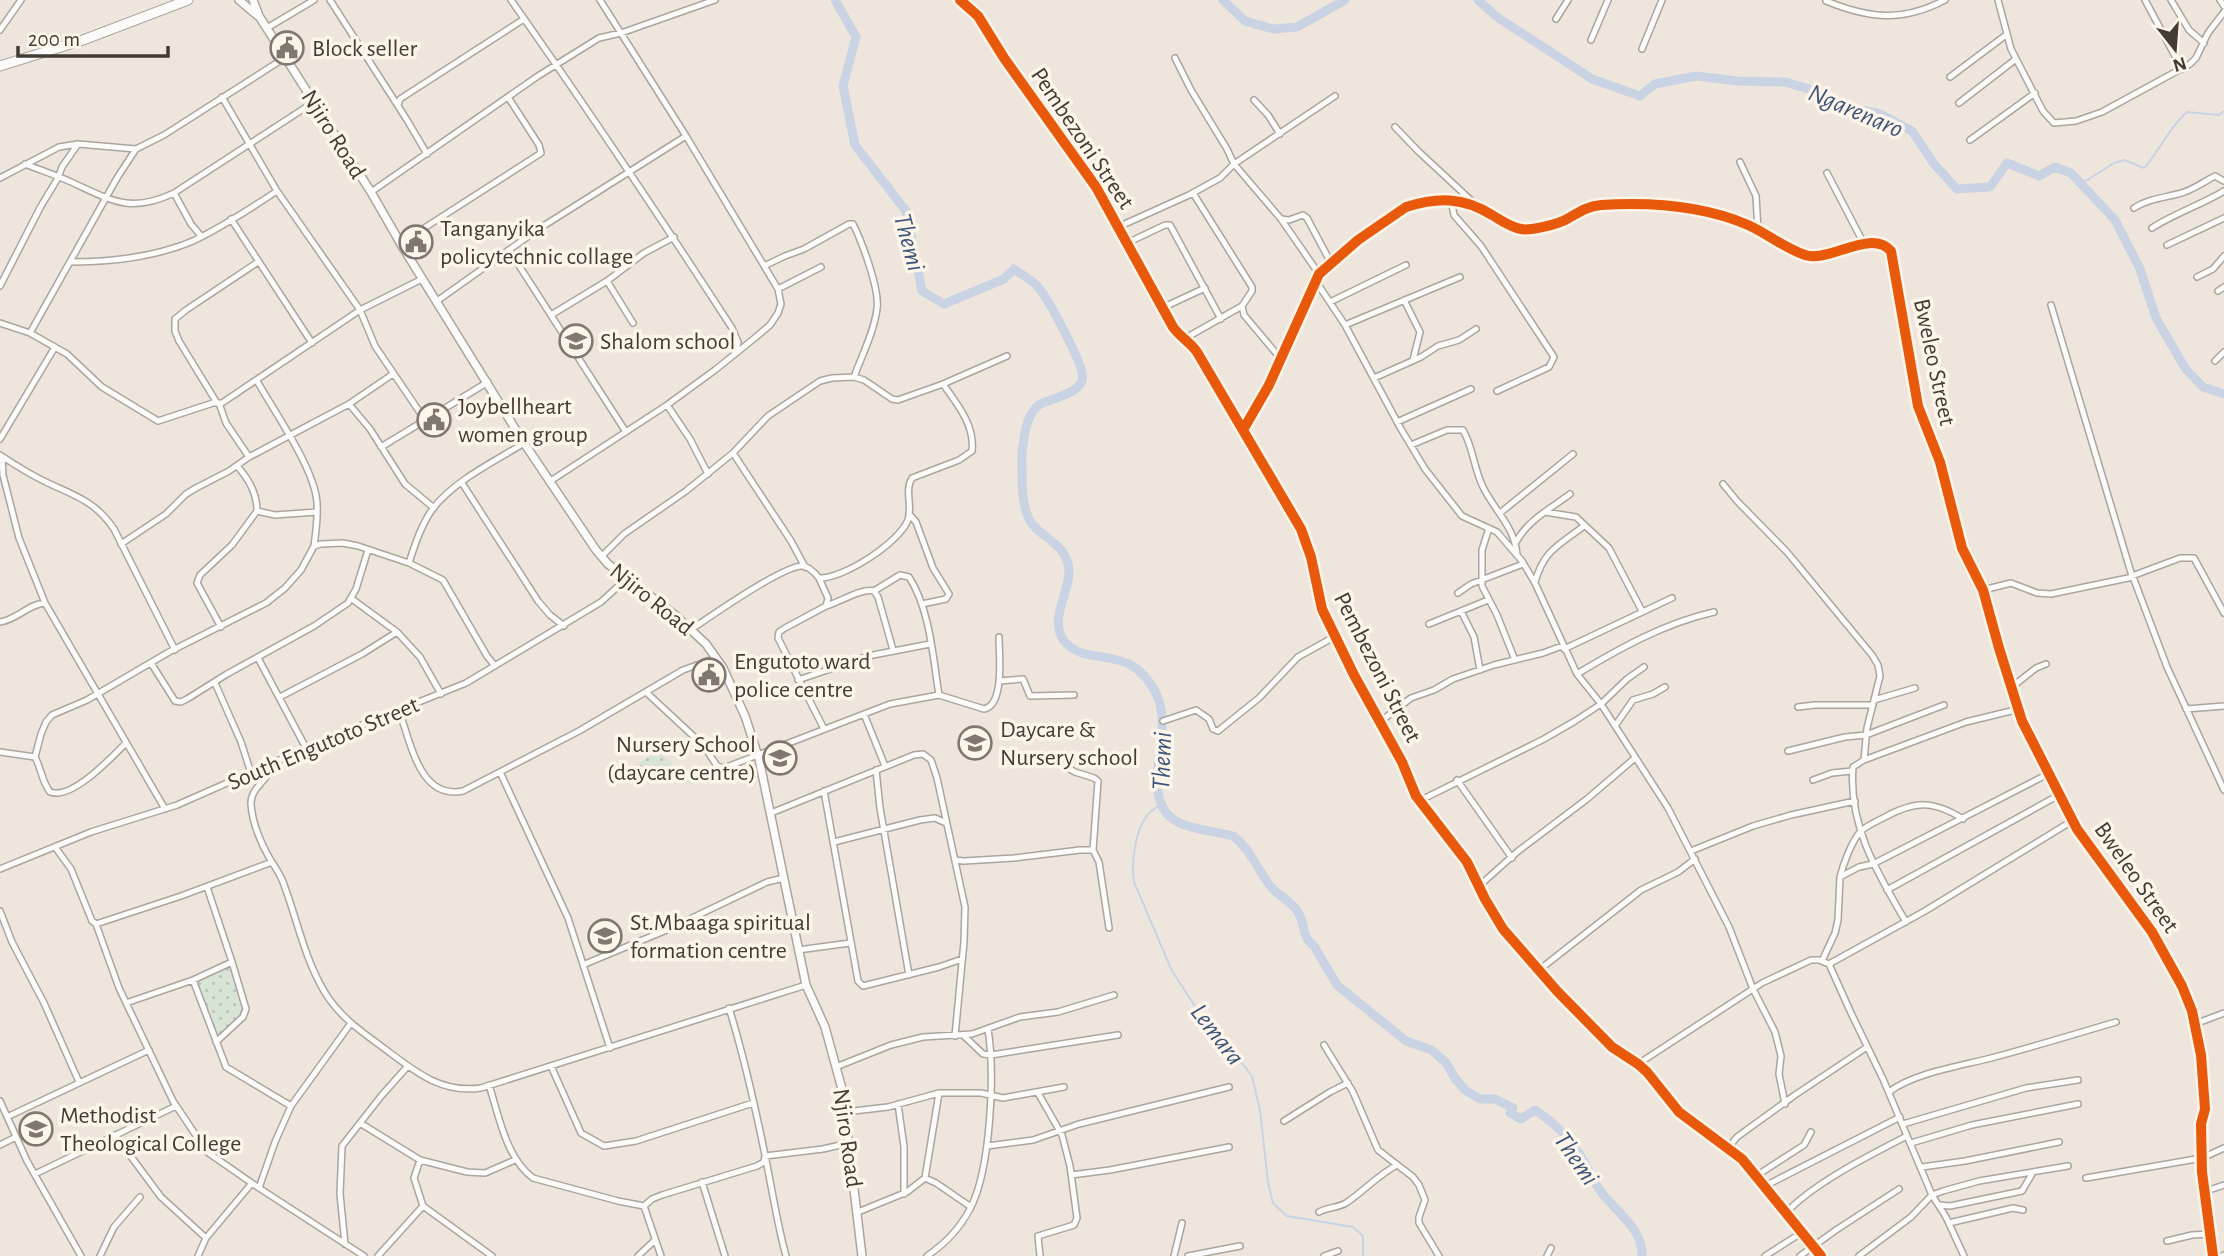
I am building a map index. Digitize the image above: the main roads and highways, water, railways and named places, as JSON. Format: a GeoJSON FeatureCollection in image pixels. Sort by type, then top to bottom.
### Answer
{"type":"FeatureCollection","features":[{"type":"Feature","properties":{"kind":"main road"},"geometry":{"type":"LineString","coordinates":[[0,66],[83,40],[188,0]]}},
{"type":"Feature","properties":{"kind":"waterway","name":"Themi"},"geometry":{"type":"LineString","coordinates":[[835,0],[856,37],[843,86],[855,145],[906,211],[922,291],[944,304],[1004,279],[1014,269],[1039,288],[1076,355],[1082,373],[1081,383],[1071,392],[1039,405],[1027,425],[1022,462],[1025,506],[1033,525],[1066,557],[1068,583],[1058,623],[1064,641],[1085,654],[1110,658],[1136,668],[1158,698],[1162,714],[1158,786],[1160,802],[1168,815],[1182,824],[1233,836],[1239,841],[1273,889],[1298,912],[1307,939],[1337,985],[1406,1041],[1432,1050],[1447,1064],[1465,1090],[1480,1099],[1495,1099],[1513,1108],[1510,1113],[1521,1119],[1535,1110],[1556,1126],[1578,1152],[1605,1197],[1633,1228],[1638,1236],[1642,1256]]}},
{"type":"Feature","properties":{"kind":"waterway","name":"Ngarenaro"},"geometry":{"type":"LineString","coordinates":[[1223,0],[1245,21],[1273,29],[1297,27],[1345,0]]}},
{"type":"Feature","properties":{"kind":"waterway","name":"Ngarenaro"},"geometry":{"type":"LineString","coordinates":[[1478,0],[1497,17],[1592,79],[1640,96],[1655,84],[1696,76],[1738,81],[1785,82],[1816,91],[1840,105],[1880,114],[1912,131],[1934,164],[1957,189],[1990,187],[2007,163],[2039,176],[2055,167],[2071,173],[2115,220],[2140,269],[2156,318],[2185,368],[2203,387],[2224,394]]}},
{"type":"Feature","properties":{"kind":"waterway"},"geometry":{"type":"LineString","coordinates":[[2081,184],[2114,163],[2124,160],[2144,168],[2187,112],[2219,115],[2224,111]]}},
{"type":"Feature","properties":{"kind":"waterway","name":"Lemara"},"geometry":{"type":"LineString","coordinates":[[1160,805],[1148,814],[1139,830],[1133,866],[1134,882],[1172,971],[1227,1055],[1242,1063],[1252,1076],[1260,1110],[1268,1183],[1273,1203],[1287,1216],[1353,1227],[1363,1236],[1363,1256]]}},
{"type":"Feature","properties":{"kind":"place","name":"Block seller"},"geometry":{"type":"Point","coordinates":[287,48]}},
{"type":"Feature","properties":{"kind":"place","name":"Tanganyika policytechnic collage"},"geometry":{"type":"Point","coordinates":[416,242]}},
{"type":"Feature","properties":{"kind":"place","name":"Shalom school"},"geometry":{"type":"Point","coordinates":[576,341]}},
{"type":"Feature","properties":{"kind":"place","name":"Joybellheart women group"},"geometry":{"type":"Point","coordinates":[434,420]}},
{"type":"Feature","properties":{"kind":"place","name":"Engutoto ward police centre"},"geometry":{"type":"Point","coordinates":[709,675]}},
{"type":"Feature","properties":{"kind":"place","name":"Daycare & Nursery school"},"geometry":{"type":"Point","coordinates":[975,743]}},
{"type":"Feature","properties":{"kind":"place","name":"Nursery School (daycare centre)"},"geometry":{"type":"Point","coordinates":[780,758]}},
{"type":"Feature","properties":{"kind":"place","name":"St.Mbaaga spiritual formation centre"},"geometry":{"type":"Point","coordinates":[605,936]}},
{"type":"Feature","properties":{"kind":"place","name":"Methodist Theological College"},"geometry":{"type":"Point","coordinates":[36,1129]}}]}
